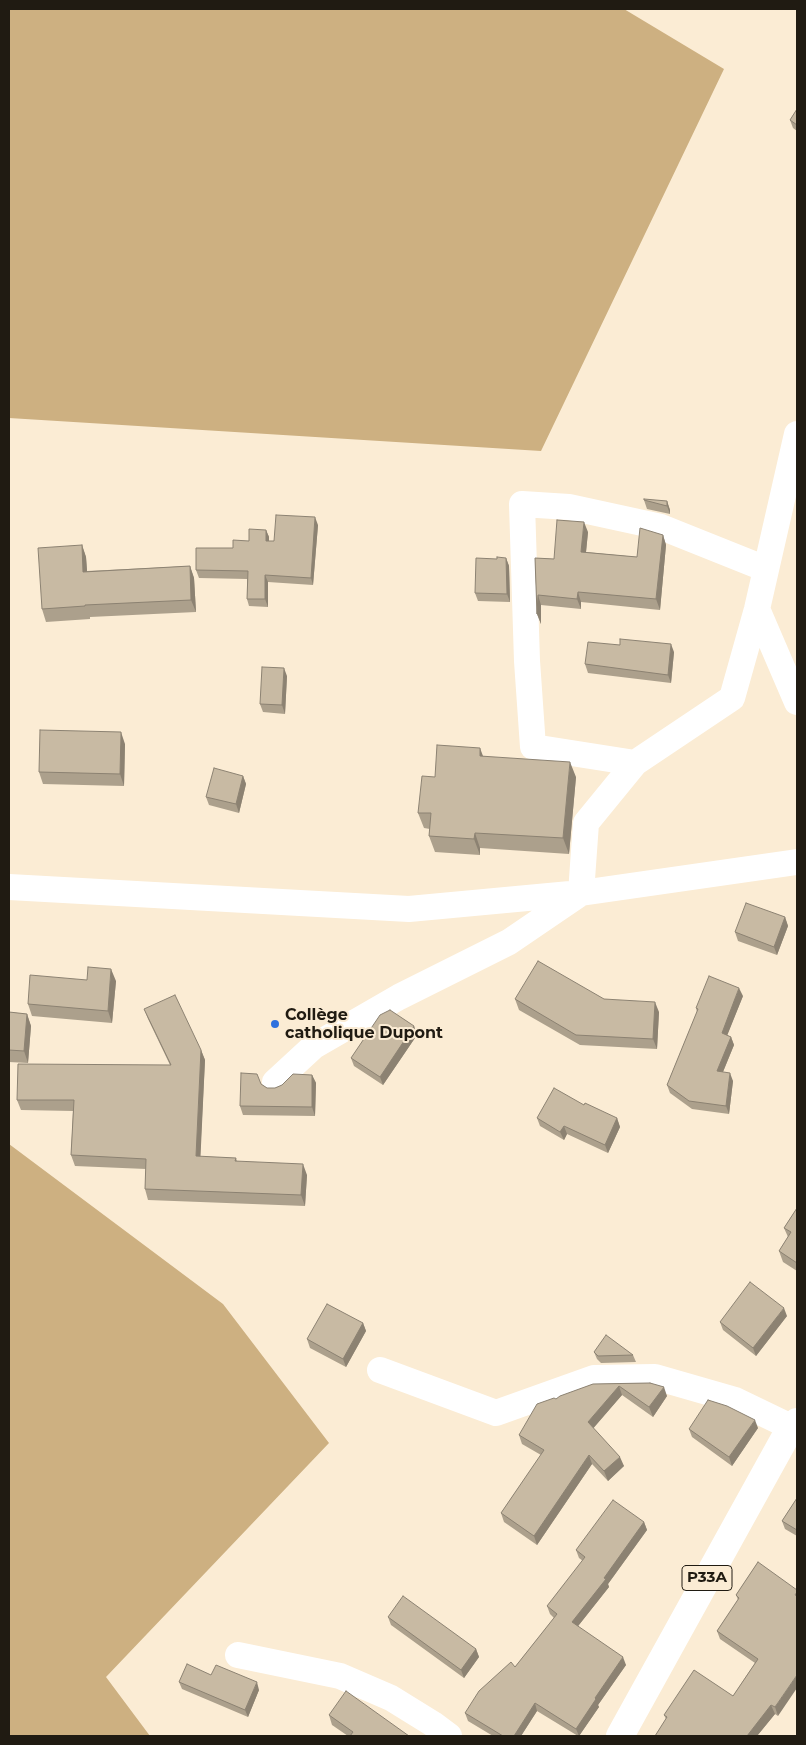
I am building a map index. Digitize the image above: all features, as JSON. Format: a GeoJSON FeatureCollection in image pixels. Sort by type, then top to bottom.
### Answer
{"type":"FeatureCollection","features":[{"type":"Feature","properties":{"kind":"main road","name":"P33A"},"geometry":{"type":"LineString","coordinates":[[620,1736],[794,1424]]}},
{"type":"Feature","properties":{"kind":"street"},"geometry":{"type":"LineString","coordinates":[[581,893],[586,823],[635,763],[732,698],[757,610],[797,434]]}},
{"type":"Feature","properties":{"kind":"street"},"geometry":{"type":"LineString","coordinates":[[635,763],[533,747],[527,661],[522,504],[569,507],[661,527],[766,569]]}},
{"type":"Feature","properties":{"kind":"street"},"geometry":{"type":"LineString","coordinates":[[757,610],[797,702]]}},
{"type":"Feature","properties":{"kind":"street"},"geometry":{"type":"LineString","coordinates":[[9,887],[409,909],[581,893],[797,862]]}},
{"type":"Feature","properties":{"kind":"street"},"geometry":{"type":"LineString","coordinates":[[275,1082],[314,1046],[399,997],[509,942],[581,893]]}},
{"type":"Feature","properties":{"kind":"street"},"geometry":{"type":"LineString","coordinates":[[380,1370],[496,1413],[594,1378],[655,1377],[735,1400],[794,1424]]}},
{"type":"Feature","properties":{"kind":"street"},"geometry":{"type":"LineString","coordinates":[[238,1654],[340,1676],[391,1698],[449,1736]]}},
{"type":"Feature","properties":{"kind":"shaded area"},"geometry":{"type":"Polygon","coordinates":[[[9,9],[624,9],[724,69],[541,451],[9,418],[9,9]]]}},
{"type":"Feature","properties":{"kind":"shaded area"},"geometry":{"type":"Polygon","coordinates":[[[9,1144],[223,1304],[329,1443],[106,1677],[150,1736],[9,1736],[9,1144]]]}},
{"type":"Feature","properties":{"kind":"building"},"geometry":{"type":"Polygon","coordinates":[[[797,109],[797,125],[790,120],[797,109]]]}},
{"type":"Feature","properties":{"kind":"building"},"geometry":{"type":"Polygon","coordinates":[[[644,500],[667,501],[667,506],[644,500]]]}},
{"type":"Feature","properties":{"kind":"building"},"geometry":{"type":"Polygon","coordinates":[[[276,515],[315,517],[311,578],[265,575],[265,599],[247,599],[248,571],[196,570],[196,548],[233,548],[233,540],[249,541],[249,529],[266,530],[266,541],[274,541],[276,515]]]}},
{"type":"Feature","properties":{"kind":"building"},"geometry":{"type":"Polygon","coordinates":[[[557,520],[584,522],[581,552],[637,557],[640,528],[663,535],[656,599],[578,592],[577,599],[538,595],[537,614],[535,558],[554,559],[557,520]]]}},
{"type":"Feature","properties":{"kind":"building"},"geometry":{"type":"Polygon","coordinates":[[[82,545],[83,572],[190,566],[191,600],[42,609],[38,548],[82,545]]]}},
{"type":"Feature","properties":{"kind":"building"},"geometry":{"type":"Polygon","coordinates":[[[497,557],[506,558],[507,594],[475,593],[476,558],[497,559],[497,557]]]}},
{"type":"Feature","properties":{"kind":"building"},"geometry":{"type":"Polygon","coordinates":[[[620,639],[671,644],[668,675],[585,664],[588,642],[620,645],[620,639]]]}},
{"type":"Feature","properties":{"kind":"building"},"geometry":{"type":"Polygon","coordinates":[[[262,667],[284,668],[282,705],[260,704],[262,667]]]}},
{"type":"Feature","properties":{"kind":"building"},"geometry":{"type":"Polygon","coordinates":[[[40,730],[121,732],[120,774],[39,772],[40,730]]]}},
{"type":"Feature","properties":{"kind":"building"},"geometry":{"type":"Polygon","coordinates":[[[437,745],[480,748],[480,756],[570,762],[563,838],[475,833],[474,839],[429,836],[431,813],[418,813],[422,776],[435,777],[437,745]]]}},
{"type":"Feature","properties":{"kind":"building"},"geometry":{"type":"Polygon","coordinates":[[[214,768],[243,776],[236,804],[206,797],[214,768]]]}},
{"type":"Feature","properties":{"kind":"building"},"geometry":{"type":"Polygon","coordinates":[[[746,903],[785,917],[774,947],[735,932],[746,903]]]}},
{"type":"Feature","properties":{"kind":"building"},"geometry":{"type":"Polygon","coordinates":[[[538,961],[604,999],[655,1002],[653,1039],[576,1035],[515,999],[538,961]]]}},
{"type":"Feature","properties":{"kind":"building"},"geometry":{"type":"Polygon","coordinates":[[[88,967],[111,969],[108,1011],[28,1004],[30,975],[87,980],[88,967]]]}},
{"type":"Feature","properties":{"kind":"building"},"geometry":{"type":"Polygon","coordinates":[[[709,976],[739,988],[722,1033],[731,1037],[717,1071],[730,1073],[726,1106],[689,1101],[667,1085],[698,1009],[696,1008],[709,976]]]}},
{"type":"Feature","properties":{"kind":"building"},"geometry":{"type":"Polygon","coordinates":[[[175,995],[201,1050],[196,1156],[236,1158],[235,1161],[303,1164],[301,1195],[145,1189],[146,1159],[71,1155],[74,1100],[17,1100],[18,1064],[171,1065],[144,1009],[175,995]]]}},
{"type":"Feature","properties":{"kind":"building"},"geometry":{"type":"Polygon","coordinates":[[[390,1010],[414,1026],[380,1077],[351,1058],[380,1015],[390,1010]]]}},
{"type":"Feature","properties":{"kind":"building"},"geometry":{"type":"Polygon","coordinates":[[[9,1012],[27,1014],[24,1051],[9,1050],[9,1012]]]}},
{"type":"Feature","properties":{"kind":"building"},"geometry":{"type":"Polygon","coordinates":[[[241,1073],[257,1074],[261,1084],[267,1088],[275,1088],[282,1085],[293,1074],[312,1075],[312,1107],[240,1106],[241,1073]]]}},
{"type":"Feature","properties":{"kind":"building"},"geometry":{"type":"Polygon","coordinates":[[[554,1088],[584,1105],[585,1103],[617,1118],[605,1145],[564,1126],[560,1132],[537,1118],[554,1088]]]}},
{"type":"Feature","properties":{"kind":"building"},"geometry":{"type":"Polygon","coordinates":[[[797,1208],[797,1263],[779,1251],[791,1232],[784,1228],[797,1208]]]}},
{"type":"Feature","properties":{"kind":"building"},"geometry":{"type":"Polygon","coordinates":[[[750,1282],[784,1308],[753,1348],[720,1322],[750,1282]]]}},
{"type":"Feature","properties":{"kind":"building"},"geometry":{"type":"Polygon","coordinates":[[[327,1304],[363,1323],[343,1359],[307,1339],[327,1304]]]}},
{"type":"Feature","properties":{"kind":"building"},"geometry":{"type":"Polygon","coordinates":[[[606,1335],[633,1355],[598,1356],[594,1352],[606,1335]]]}},
{"type":"Feature","properties":{"kind":"building"},"geometry":{"type":"Polygon","coordinates":[[[650,1383],[664,1387],[649,1407],[619,1386],[588,1422],[620,1457],[604,1471],[589,1455],[534,1536],[501,1513],[544,1450],[519,1435],[537,1404],[556,1399],[593,1384],[650,1383]]]}},
{"type":"Feature","properties":{"kind":"building"},"geometry":{"type":"Polygon","coordinates":[[[708,1400],[727,1406],[755,1420],[729,1457],[689,1429],[708,1400]]]}},
{"type":"Feature","properties":{"kind":"building"},"geometry":{"type":"Polygon","coordinates":[[[797,1498],[797,1530],[782,1521],[797,1498]]]}},
{"type":"Feature","properties":{"kind":"building"},"geometry":{"type":"Polygon","coordinates":[[[613,1500],[644,1522],[604,1578],[606,1579],[572,1622],[623,1657],[576,1729],[535,1703],[514,1736],[503,1736],[465,1713],[479,1691],[511,1662],[515,1667],[557,1614],[547,1606],[585,1557],[576,1550],[613,1500]]]}},
{"type":"Feature","properties":{"kind":"building"},"geometry":{"type":"Polygon","coordinates":[[[758,1562],[797,1590],[795,1595],[797,1596],[797,1675],[775,1707],[771,1705],[747,1736],[655,1736],[667,1717],[664,1715],[694,1670],[733,1696],[758,1659],[717,1631],[739,1598],[736,1595],[758,1562]]]}},
{"type":"Feature","properties":{"kind":"building"},"geometry":{"type":"Polygon","coordinates":[[[403,1596],[476,1649],[461,1670],[388,1617],[403,1596]]]}},
{"type":"Feature","properties":{"kind":"building"},"geometry":{"type":"Polygon","coordinates":[[[187,1664],[211,1675],[216,1665],[257,1682],[245,1710],[179,1682],[187,1664]]]}},
{"type":"Feature","properties":{"kind":"building"},"geometry":{"type":"Polygon","coordinates":[[[346,1691],[409,1736],[350,1736],[353,1732],[329,1715],[346,1691]]]}},
{"type":"Feature","properties":{"kind":"place","name":"Collège catholique Dupont"},"geometry":{"type":"Point","coordinates":[275,1024]}}]}
